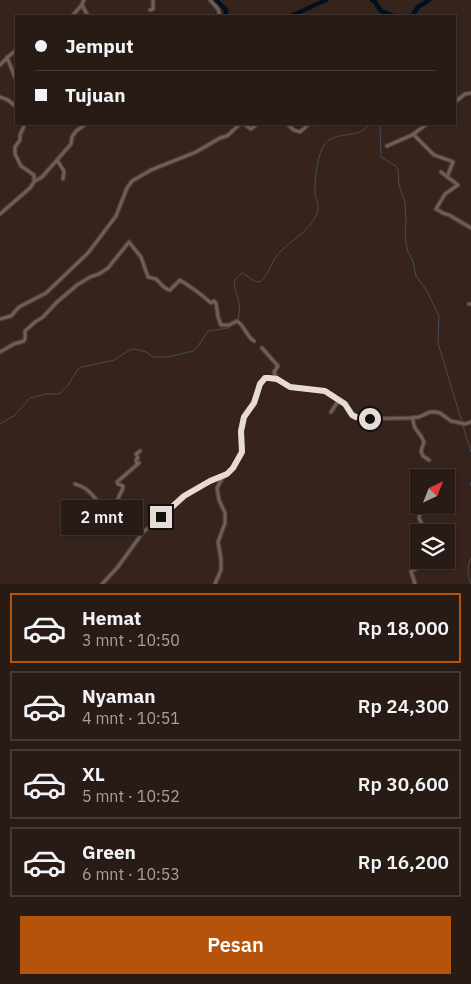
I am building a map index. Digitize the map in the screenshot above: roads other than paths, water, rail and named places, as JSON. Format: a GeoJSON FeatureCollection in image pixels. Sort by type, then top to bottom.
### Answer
{"type":"FeatureCollection","features":[{"type":"Feature","properties":{"kind":"street"},"geometry":{"type":"LineString","coordinates":[[73,15],[84,0]]}},
{"type":"Feature","properties":{"kind":"street"},"geometry":{"type":"LineString","coordinates":[[150,10],[153,9],[153,0]]}},
{"type":"Feature","properties":{"kind":"street"},"geometry":{"type":"LineString","coordinates":[[210,0],[218,8],[220,15]]}},
{"type":"Feature","properties":{"kind":"street"},"geometry":{"type":"LineString","coordinates":[[82,5],[87,15]]}},
{"type":"Feature","properties":{"kind":"street"},"geometry":{"type":"LineString","coordinates":[[0,65],[15,51]]}},
{"type":"Feature","properties":{"kind":"street"},"geometry":{"type":"LineString","coordinates":[[7,57],[15,77]]}},
{"type":"Feature","properties":{"kind":"street"},"geometry":{"type":"LineString","coordinates":[[456,101],[465,94],[471,93]]}},
{"type":"Feature","properties":{"kind":"street"},"geometry":{"type":"LineString","coordinates":[[0,97],[15,105]]}},
{"type":"Feature","properties":{"kind":"street"},"geometry":{"type":"LineString","coordinates":[[25,125],[20,140],[15,147],[15,154],[19,165],[34,175],[34,182]]}},
{"type":"Feature","properties":{"kind":"street"},"geometry":{"type":"LineString","coordinates":[[0,214],[30,188],[34,182],[42,177],[72,143],[72,137],[76,131],[85,125]]}},
{"type":"Feature","properties":{"kind":"street"},"geometry":{"type":"LineString","coordinates":[[0,319],[11,316],[19,307],[46,293],[88,253],[116,216],[127,188],[132,181],[151,170],[196,152],[220,138],[226,137],[239,125]]}},
{"type":"Feature","properties":{"kind":"street"},"geometry":{"type":"LineString","coordinates":[[288,125],[300,132],[308,125]]}},
{"type":"Feature","properties":{"kind":"street"},"geometry":{"type":"LineString","coordinates":[[387,146],[411,135],[425,125]]}},
{"type":"Feature","properties":{"kind":"street"},"geometry":{"type":"LineString","coordinates":[[411,135],[434,155],[453,162],[448,177]]}},
{"type":"Feature","properties":{"kind":"street"},"geometry":{"type":"LineString","coordinates":[[57,160],[64,171],[63,179]]}},
{"type":"Feature","properties":{"kind":"street"},"geometry":{"type":"LineString","coordinates":[[441,172],[458,185],[445,194],[436,209],[450,214],[471,228]]}},
{"type":"Feature","properties":{"kind":"street"},"geometry":{"type":"LineString","coordinates":[[0,352],[24,341],[25,331],[28,327],[43,317],[76,285],[108,268],[128,242],[141,257],[148,277],[155,279],[168,290],[180,280],[196,290],[211,303],[214,301],[216,303],[221,325],[230,325],[237,320],[249,338],[254,342]]}},
{"type":"Feature","properties":{"kind":"street"},"geometry":{"type":"LineString","coordinates":[[262,348],[278,366],[274,372],[277,379]]}},
{"type":"Feature","properties":{"kind":"street"},"geometry":{"type":"LineString","coordinates":[[102,584],[117,568],[144,531],[184,496],[224,475],[233,468],[241,455],[243,420],[254,403],[261,382],[267,378],[277,379],[290,387],[325,391],[339,400],[352,415],[359,419],[412,418],[435,412],[440,413],[450,421],[464,424],[471,422]]}},
{"type":"Feature","properties":{"kind":"street"},"geometry":{"type":"LineString","coordinates":[[331,412],[339,400]]}},
{"type":"Feature","properties":{"kind":"street"},"geometry":{"type":"LineString","coordinates":[[412,418],[415,429],[423,439],[422,456],[429,460]]}},
{"type":"Feature","properties":{"kind":"street"},"geometry":{"type":"LineString","coordinates":[[92,527],[100,523],[107,513],[113,509],[124,488],[118,482],[138,464],[136,454],[140,451]]}},
{"type":"Feature","properties":{"kind":"street"},"geometry":{"type":"LineString","coordinates":[[215,584],[221,570],[218,542],[226,517],[218,500],[217,488],[224,475]]}},
{"type":"Feature","properties":{"kind":"street"},"geometry":{"type":"LineString","coordinates":[[75,484],[88,490],[107,513]]}},
{"type":"Feature","properties":{"kind":"street"},"geometry":{"type":"LineString","coordinates":[[113,509],[130,526],[144,531]]}},
{"type":"Feature","properties":{"kind":"street"},"geometry":{"type":"LineString","coordinates":[[416,569],[411,571],[416,584]]}},
{"type":"Feature","properties":{"kind":"waterway"},"geometry":{"type":"LineString","coordinates":[[216,0],[226,10],[226,15]]}},
{"type":"Feature","properties":{"kind":"waterway"},"geometry":{"type":"LineString","coordinates":[[293,15],[326,0]]}},
{"type":"Feature","properties":{"kind":"waterway"},"geometry":{"type":"LineString","coordinates":[[372,0],[381,11],[391,15]]}},
{"type":"Feature","properties":{"kind":"waterway"},"geometry":{"type":"LineString","coordinates":[[413,15],[418,7],[429,0]]}},
{"type":"Feature","properties":{"kind":"waterway"},"geometry":{"type":"LineString","coordinates":[[0,424],[15,415],[30,398],[46,394],[59,394],[68,385],[78,369],[82,367],[114,360],[135,349],[146,352],[153,357],[168,357],[193,351],[208,331],[228,328],[237,323],[239,306],[234,286],[235,280],[242,273],[255,281],[262,281],[281,251],[306,229],[316,217],[318,207],[315,194],[316,172],[320,154],[326,143],[335,137],[362,131],[370,125]]}},
{"type":"Feature","properties":{"kind":"waterway"},"geometry":{"type":"LineString","coordinates":[[380,125],[381,157],[396,166],[398,170],[399,185],[405,202],[405,232],[408,252],[413,261],[416,276],[427,291],[439,316],[438,343],[471,452]]}},
{"type":"Feature","properties":{"kind":"waterway"},"geometry":{"type":"LineString","coordinates":[[471,482],[471,486]]}},
{"type":"Feature","properties":{"kind":"waterway"},"geometry":{"type":"LineString","coordinates":[[471,558],[468,570],[471,584]]}}]}
